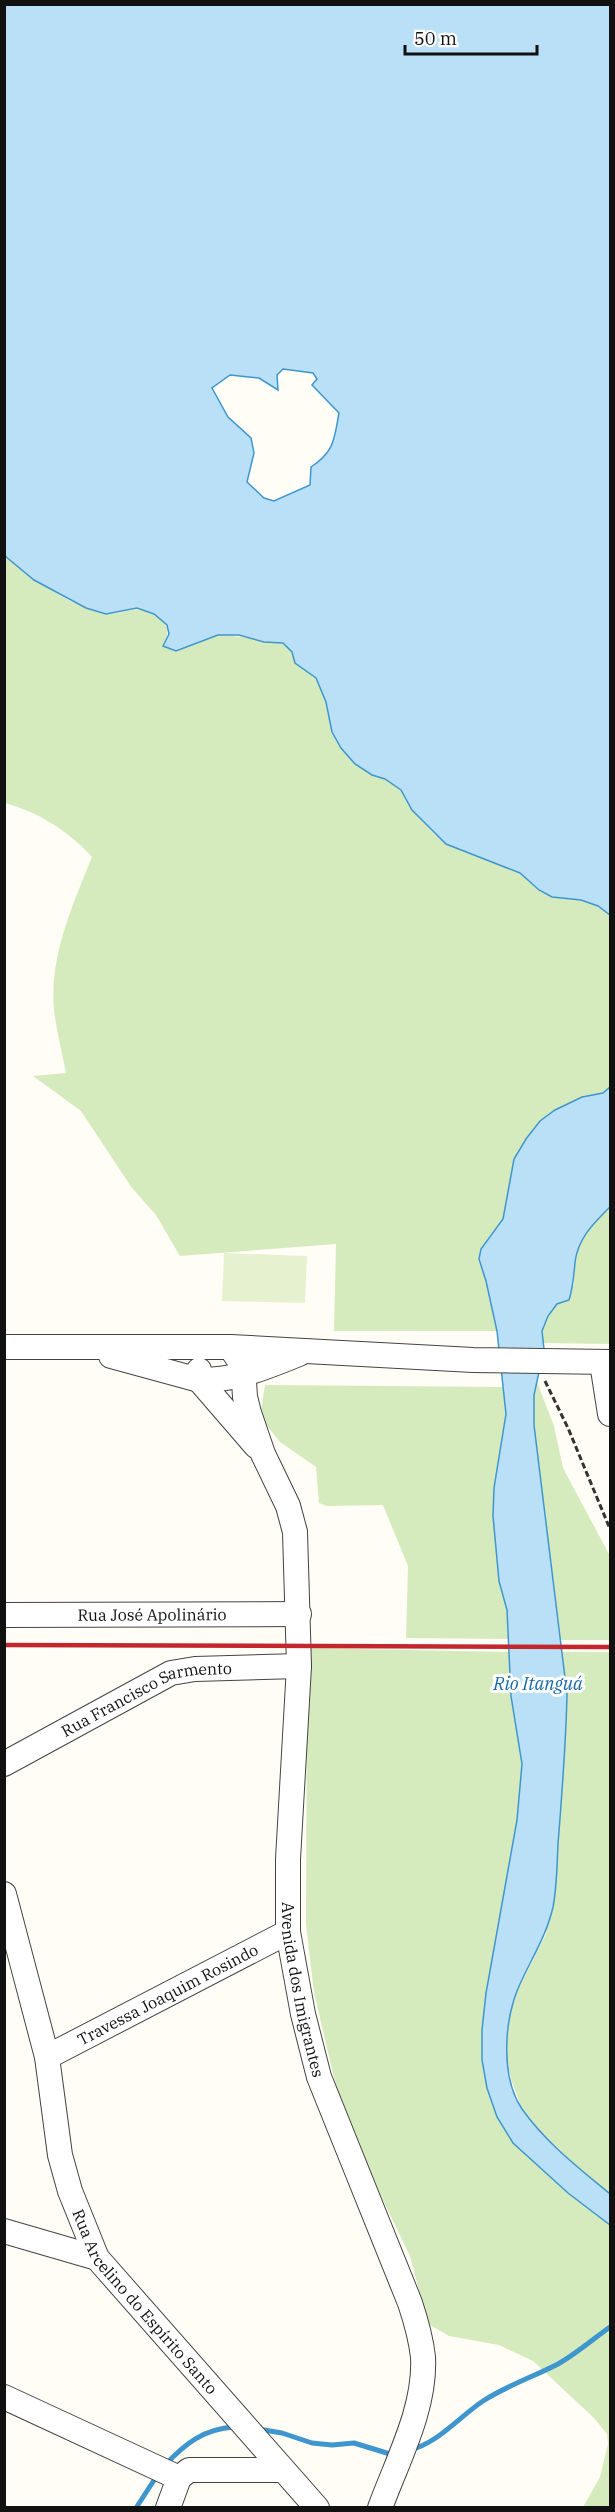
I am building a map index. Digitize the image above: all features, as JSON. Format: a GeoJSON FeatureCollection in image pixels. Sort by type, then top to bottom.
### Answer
{"type":"FeatureCollection","features":[{"type":"Feature","properties":{"kind":"street"},"geometry":{"type":"LineString","coordinates":[[4,1347],[219,1347],[473,1360],[606,1362],[610,1414]]}},
{"type":"Feature","properties":{"kind":"street"},"geometry":{"type":"LineString","coordinates":[[81,1347],[199,1380],[227,1379],[310,1350]]}},
{"type":"Feature","properties":{"kind":"street"},"geometry":{"type":"LineString","coordinates":[[199,1380],[201,1362],[219,1347]]}},
{"type":"Feature","properties":{"kind":"street","name":"Avenida dos Imigrantes"},"geometry":{"type":"LineString","coordinates":[[219,1347],[240,1360],[245,1374],[245,1397],[263,1454],[288,1506],[296,1532],[299,1666],[288,1859],[288,1932],[305,2025],[319,2077],[410,2303],[421,2340],[423,2359],[415,2414],[408,2438],[380,2508]]}},
{"type":"Feature","properties":{"kind":"street","name":"Avenida dos Imigrantes"},"geometry":{"type":"LineString","coordinates":[[199,1380],[263,1454]]}},
{"type":"Feature","properties":{"kind":"street","name":"Rua José Apolinário"},"geometry":{"type":"LineString","coordinates":[[4,1615],[299,1614]]}},
{"type":"Feature","properties":{"kind":"street","name":"Rua Francisco Sarmento"},"geometry":{"type":"LineString","coordinates":[[4,1764],[179,1671],[299,1666]]}},
{"type":"Feature","properties":{"kind":"street","name":"Rua Arcelino do Espírito Santo"},"geometry":{"type":"LineString","coordinates":[[4,1894],[47,2057],[60,2155],[70,2192],[97,2258],[317,2508]]}},
{"type":"Feature","properties":{"kind":"street","name":"Travessa Joaquim Rosindo"},"geometry":{"type":"LineString","coordinates":[[47,2057],[288,1932]]}},
{"type":"Feature","properties":{"kind":"street"},"geometry":{"type":"LineString","coordinates":[[4,2230],[97,2258]]}},
{"type":"Feature","properties":{"kind":"street"},"geometry":{"type":"LineString","coordinates":[[4,2397],[179,2478]]}},
{"type":"Feature","properties":{"kind":"street"},"geometry":{"type":"LineString","coordinates":[[168,2508],[183,2473],[196,2469],[282,2470]]}},
{"type":"Feature","properties":{"kind":"path"},"geometry":{"type":"LineString","coordinates":[[548,1362],[545,1382],[568,1428],[610,1528]]}},
{"type":"Feature","properties":{"kind":"green space"},"geometry":{"type":"Polygon","coordinates":[[[4,556],[51,590],[76,604],[110,614],[135,610],[149,612],[166,626],[167,637],[163,646],[176,651],[203,639],[220,635],[284,644],[290,650],[295,663],[316,678],[326,702],[332,732],[341,748],[355,764],[401,790],[412,810],[434,834],[462,851],[476,854],[520,873],[552,897],[581,900],[598,906],[610,915],[610,1087],[603,1093],[582,1097],[555,1110],[540,1121],[514,1159],[503,1219],[488,1238],[479,1259],[497,1331],[334,1331],[336,1244],[180,1256],[156,1215],[132,1188],[81,1111],[33,1076],[66,1073],[54,1009],[55,970],[64,931],[92,857],[63,831],[41,817],[5,803],[4,556]]]}},
{"type":"Feature","properties":{"kind":"green space"},"geometry":{"type":"Polygon","coordinates":[[[610,1207],[610,1344],[543,1343],[542,1331],[548,1316],[574,1284],[575,1260],[581,1241],[592,1224],[610,1207]]]}},
{"type":"Feature","properties":{"kind":"green space"},"geometry":{"type":"Polygon","coordinates":[[[224,1253],[307,1256],[305,1303],[222,1301],[224,1253]]]}},
{"type":"Feature","properties":{"kind":"green space"},"geometry":{"type":"Polygon","coordinates":[[[537,1382],[554,1426],[563,1468],[610,1556],[610,1640],[561,1640],[534,1425],[534,1395],[537,1382]]]}},
{"type":"Feature","properties":{"kind":"green space"},"geometry":{"type":"Polygon","coordinates":[[[265,1385],[503,1387],[506,1414],[494,1488],[493,1516],[499,1581],[507,1610],[508,1639],[406,1638],[408,1566],[383,1505],[327,1506],[319,1503],[316,1467],[280,1442],[260,1417],[265,1385]]]}},
{"type":"Feature","properties":{"kind":"green space"},"geometry":{"type":"Polygon","coordinates":[[[307,1648],[509,1652],[511,1696],[522,1764],[521,1792],[482,2030],[513,2143],[568,2193],[610,2225],[610,2507],[583,2507],[600,2477],[608,2444],[607,2434],[594,2418],[533,2361],[499,2345],[449,2336],[428,2324],[410,2256],[368,2169],[337,2090],[314,1993],[306,1924],[307,1648]]]}},
{"type":"Feature","properties":{"kind":"green space"},"geometry":{"type":"Polygon","coordinates":[[[562,1652],[610,1652],[610,2194],[564,2156],[521,2107],[511,2079],[506,2052],[508,2020],[518,1990],[546,1934],[567,1694],[562,1652]]]}},
{"type":"Feature","properties":{"kind":"water"},"geometry":{"type":"Polygon","coordinates":[[[4,5],[610,5],[610,915],[598,906],[581,900],[552,897],[539,890],[520,873],[446,844],[412,810],[401,790],[355,764],[341,748],[332,732],[326,702],[316,678],[295,663],[292,652],[283,643],[264,642],[239,635],[218,635],[176,651],[163,646],[169,634],[167,625],[154,614],[137,608],[106,614],[86,608],[34,580],[5,556],[4,5]],[[283,369],[277,375],[278,390],[259,378],[230,375],[212,388],[228,417],[251,438],[254,453],[247,482],[264,498],[274,501],[310,485],[311,467],[325,455],[332,444],[339,413],[312,385],[317,379],[313,373],[283,369]]]}},
{"type":"Feature","properties":{"kind":"water","name":"Rio Itanguá"},"geometry":{"type":"Polygon","coordinates":[[[610,1087],[610,1207],[593,1225],[579,1246],[569,1300],[557,1304],[548,1316],[542,1331],[544,1349],[534,1395],[534,1425],[567,1694],[566,1732],[553,1907],[537,1950],[517,1991],[509,2019],[507,2051],[511,2082],[522,2109],[552,2144],[610,2194],[610,2225],[568,2193],[513,2143],[497,2117],[487,2088],[482,2060],[486,1993],[517,1820],[522,1764],[511,1696],[507,1610],[499,1581],[493,1516],[494,1488],[506,1414],[497,1331],[479,1259],[481,1249],[503,1219],[514,1159],[526,1139],[540,1121],[555,1110],[582,1097],[603,1093],[610,1087]]]}},
{"type":"Feature","properties":{"kind":"waterway"},"geometry":{"type":"LineString","coordinates":[[410,2450],[430,2442],[474,2407],[492,2396],[565,2360],[610,2327]]}},
{"type":"Feature","properties":{"kind":"waterway"},"geometry":{"type":"LineString","coordinates":[[166,2464],[196,2438],[223,2428],[234,2427]]}},
{"type":"Feature","properties":{"kind":"waterway"},"geometry":{"type":"LineString","coordinates":[[258,2429],[282,2433],[312,2443],[332,2445],[354,2443],[390,2454],[395,2453]]}},
{"type":"Feature","properties":{"kind":"waterway"},"geometry":{"type":"LineString","coordinates":[[136,2508],[158,2474]]}},
{"type":"Feature","properties":{"kind":"railway"},"geometry":{"type":"LineString","coordinates":[[4,1645],[610,1647]]}}]}
